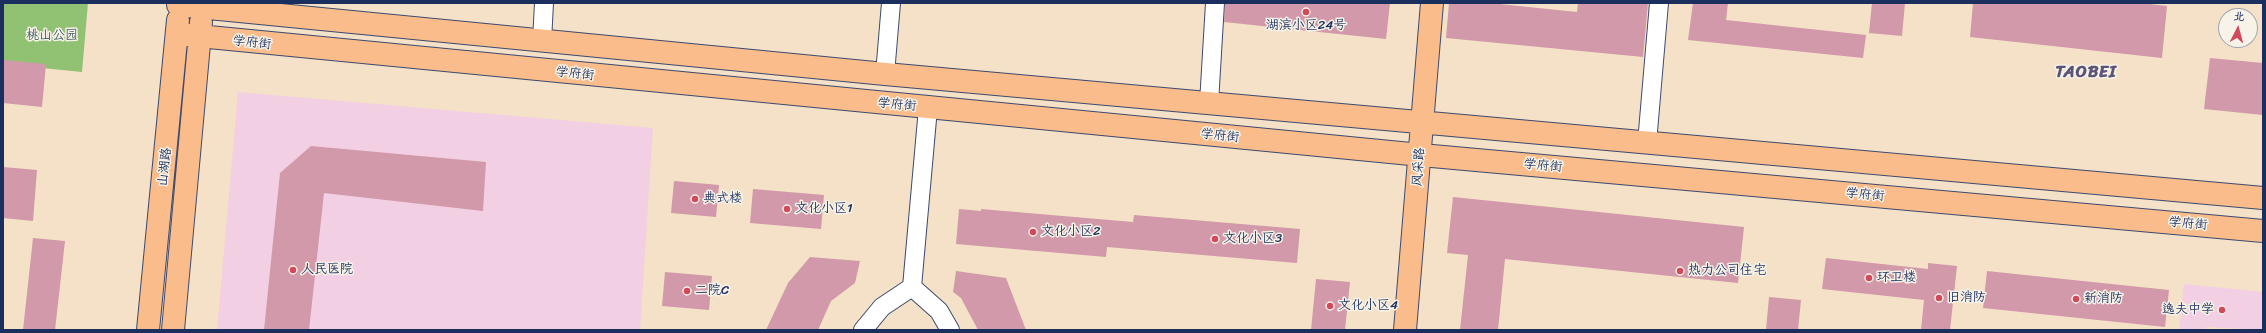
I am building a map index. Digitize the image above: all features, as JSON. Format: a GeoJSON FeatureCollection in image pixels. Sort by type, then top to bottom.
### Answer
{"type":"FeatureCollection","features":[{"type":"Feature","properties":{"kind":"main road","name":"风采路"},"geometry":{"type":"LineString","coordinates":[[1406,330],[1432,3]]}},
{"type":"Feature","properties":{"kind":"main road"},"geometry":{"type":"LineString","coordinates":[[179,4],[203,5],[542,41],[885,74],[2263,198]]}},
{"type":"Feature","properties":{"kind":"main road","name":"山湖路"},"geometry":{"type":"LineString","coordinates":[[148,330],[178,34],[179,4]]}},
{"type":"Feature","properties":{"kind":"main road","name":"山湖路"},"geometry":{"type":"LineString","coordinates":[[173,330],[203,5]]}},
{"type":"Feature","properties":{"kind":"main road","name":"学府街"},"geometry":{"type":"LineString","coordinates":[[178,34],[200,38],[775,94],[1421,155],[2263,231]]}},
{"type":"Feature","properties":{"kind":"main road"},"geometry":{"type":"LineString","coordinates":[[775,94],[765,78],[768,70],[778,64]]}},
{"type":"Feature","properties":{"kind":"street"},"geometry":{"type":"LineString","coordinates":[[542,41],[544,3]]}},
{"type":"Feature","properties":{"kind":"street"},"geometry":{"type":"LineString","coordinates":[[885,74],[891,3]]}},
{"type":"Feature","properties":{"kind":"street"},"geometry":{"type":"LineString","coordinates":[[1209,103],[1216,3]]}},
{"type":"Feature","properties":{"kind":"street"},"geometry":{"type":"LineString","coordinates":[[1647,143],[1659,3]]}},
{"type":"Feature","properties":{"kind":"street"},"geometry":{"type":"LineString","coordinates":[[912,287],[928,108]]}},
{"type":"Feature","properties":{"kind":"street"},"geometry":{"type":"LineString","coordinates":[[863,330],[882,306],[912,287]]}},
{"type":"Feature","properties":{"kind":"street"},"geometry":{"type":"LineString","coordinates":[[912,287],[939,312],[950,330]]}},
{"type":"Feature","properties":{"kind":"shaded area"},"geometry":{"type":"Polygon","coordinates":[[[238,92],[653,128],[640,330],[217,330],[238,92]]]}},
{"type":"Feature","properties":{"kind":"shaded area","name":"逸夫中学"},"geometry":{"type":"Polygon","coordinates":[[[2184,284],[2263,292],[2263,330],[2206,327],[2206,330],[2179,330],[2184,284]]]}},
{"type":"Feature","properties":{"kind":"green space","name":"桃山公园"},"geometry":{"type":"Polygon","coordinates":[[[3,3],[88,3],[82,72],[3,64],[3,3]]]}},
{"type":"Feature","properties":{"kind":"building","name":"湖滨小区24号"},"geometry":{"type":"Polygon","coordinates":[[[1225,3],[1390,3],[1386,39],[1224,22],[1225,3]]]}},
{"type":"Feature","properties":{"kind":"building"},"geometry":{"type":"Polygon","coordinates":[[[1449,3],[1490,3],[1577,12],[1578,3],[1648,3],[1643,57],[1446,38],[1449,3]]]}},
{"type":"Feature","properties":{"kind":"building"},"geometry":{"type":"Polygon","coordinates":[[[1693,3],[1728,3],[1726,20],[1866,35],[1863,58],[1688,40],[1693,3]]]}},
{"type":"Feature","properties":{"kind":"building"},"geometry":{"type":"Polygon","coordinates":[[[1872,3],[1905,3],[1902,36],[1869,33],[1872,3]]]}},
{"type":"Feature","properties":{"kind":"building"},"geometry":{"type":"Polygon","coordinates":[[[1973,3],[2141,3],[2167,6],[2162,58],[1970,37],[1973,3]]]}},
{"type":"Feature","properties":{"kind":"building"},"geometry":{"type":"Polygon","coordinates":[[[2210,58],[2263,63],[2263,115],[2204,109],[2210,58]]]}},
{"type":"Feature","properties":{"kind":"building"},"geometry":{"type":"Polygon","coordinates":[[[3,60],[46,64],[42,107],[3,103],[3,60]]]}},
{"type":"Feature","properties":{"kind":"building","name":"人民医院"},"geometry":{"type":"Polygon","coordinates":[[[311,146],[486,162],[483,211],[324,193],[309,330],[264,330],[280,173],[311,146]]]}},
{"type":"Feature","properties":{"kind":"building"},"geometry":{"type":"Polygon","coordinates":[[[3,167],[37,170],[33,221],[3,218],[3,167]]]}},
{"type":"Feature","properties":{"kind":"building","name":"典式楼"},"geometry":{"type":"Polygon","coordinates":[[[674,181],[719,185],[716,217],[671,213],[674,181]]]}},
{"type":"Feature","properties":{"kind":"building","name":"文化小区1"},"geometry":{"type":"Polygon","coordinates":[[[753,189],[824,195],[821,229],[750,223],[753,189]]]}},
{"type":"Feature","properties":{"kind":"building","name":"热力公司住宅"},"geometry":{"type":"Polygon","coordinates":[[[1453,197],[1744,227],[1738,283],[1505,259],[1498,330],[1460,330],[1468,255],[1447,253],[1453,197]]]}},
{"type":"Feature","properties":{"kind":"building"},"geometry":{"type":"Polygon","coordinates":[[[959,209],[981,211],[981,209],[1133,222],[1134,215],[1300,229],[1297,263],[1107,247],[1106,257],[956,244],[959,209]]]}},
{"type":"Feature","properties":{"kind":"building"},"geometry":{"type":"Polygon","coordinates":[[[33,238],[65,241],[55,330],[23,330],[33,238]]]}},
{"type":"Feature","properties":{"kind":"building"},"geometry":{"type":"Polygon","coordinates":[[[810,257],[860,261],[855,283],[831,301],[818,330],[766,330],[788,283],[810,257]]]}},
{"type":"Feature","properties":{"kind":"building"},"geometry":{"type":"Polygon","coordinates":[[[1826,258],[1928,269],[1928,263],[1957,266],[1950,330],[1921,330],[1924,300],[1822,289],[1826,258]]]}},
{"type":"Feature","properties":{"kind":"building"},"geometry":{"type":"Polygon","coordinates":[[[956,271],[1006,278],[1026,330],[978,330],[961,298],[953,292],[956,271]]]}},
{"type":"Feature","properties":{"kind":"building","name":"新消防"},"geometry":{"type":"Polygon","coordinates":[[[1987,271],[2169,290],[2165,327],[1983,308],[1987,271]]]}},
{"type":"Feature","properties":{"kind":"building","name":"二院C"},"geometry":{"type":"Polygon","coordinates":[[[665,272],[712,276],[709,310],[662,306],[665,272]]]}},
{"type":"Feature","properties":{"kind":"building","name":"文化小区4"},"geometry":{"type":"Polygon","coordinates":[[[1316,279],[1350,282],[1345,330],[1311,330],[1316,279]]]}},
{"type":"Feature","properties":{"kind":"building"},"geometry":{"type":"Polygon","coordinates":[[[1769,297],[1801,300],[1798,330],[1766,330],[1769,297]]]}},
{"type":"Feature","properties":{"kind":"place","name":"湖滨小区24号"},"geometry":{"type":"Point","coordinates":[1306,12]}},
{"type":"Feature","properties":{"kind":"place","name":"典式楼"},"geometry":{"type":"Point","coordinates":[695,199]}},
{"type":"Feature","properties":{"kind":"place","name":"文化小区1"},"geometry":{"type":"Point","coordinates":[787,209]}},
{"type":"Feature","properties":{"kind":"place","name":"文化小区2"},"geometry":{"type":"Point","coordinates":[1033,232]}},
{"type":"Feature","properties":{"kind":"place","name":"文化小区3"},"geometry":{"type":"Point","coordinates":[1215,239]}},
{"type":"Feature","properties":{"kind":"place","name":"人民医院"},"geometry":{"type":"Point","coordinates":[293,270]}},
{"type":"Feature","properties":{"kind":"place","name":"热力公司住宅"},"geometry":{"type":"Point","coordinates":[1680,271]}},
{"type":"Feature","properties":{"kind":"place","name":"环卫楼"},"geometry":{"type":"Point","coordinates":[1869,278]}},
{"type":"Feature","properties":{"kind":"place","name":"二院C"},"geometry":{"type":"Point","coordinates":[687,291]}},
{"type":"Feature","properties":{"kind":"place","name":"旧消防"},"geometry":{"type":"Point","coordinates":[1939,298]}},
{"type":"Feature","properties":{"kind":"place","name":"新消防"},"geometry":{"type":"Point","coordinates":[2076,299]}},
{"type":"Feature","properties":{"kind":"place","name":"文化小区4"},"geometry":{"type":"Point","coordinates":[1330,306]}},
{"type":"Feature","properties":{"kind":"place","name":"逸夫中学"},"geometry":{"type":"Point","coordinates":[2222,310]}},
{"type":"Feature","properties":{"kind":"district","name":"TAOBEI"},"geometry":{"type":"Point","coordinates":[2086,73]}}]}
